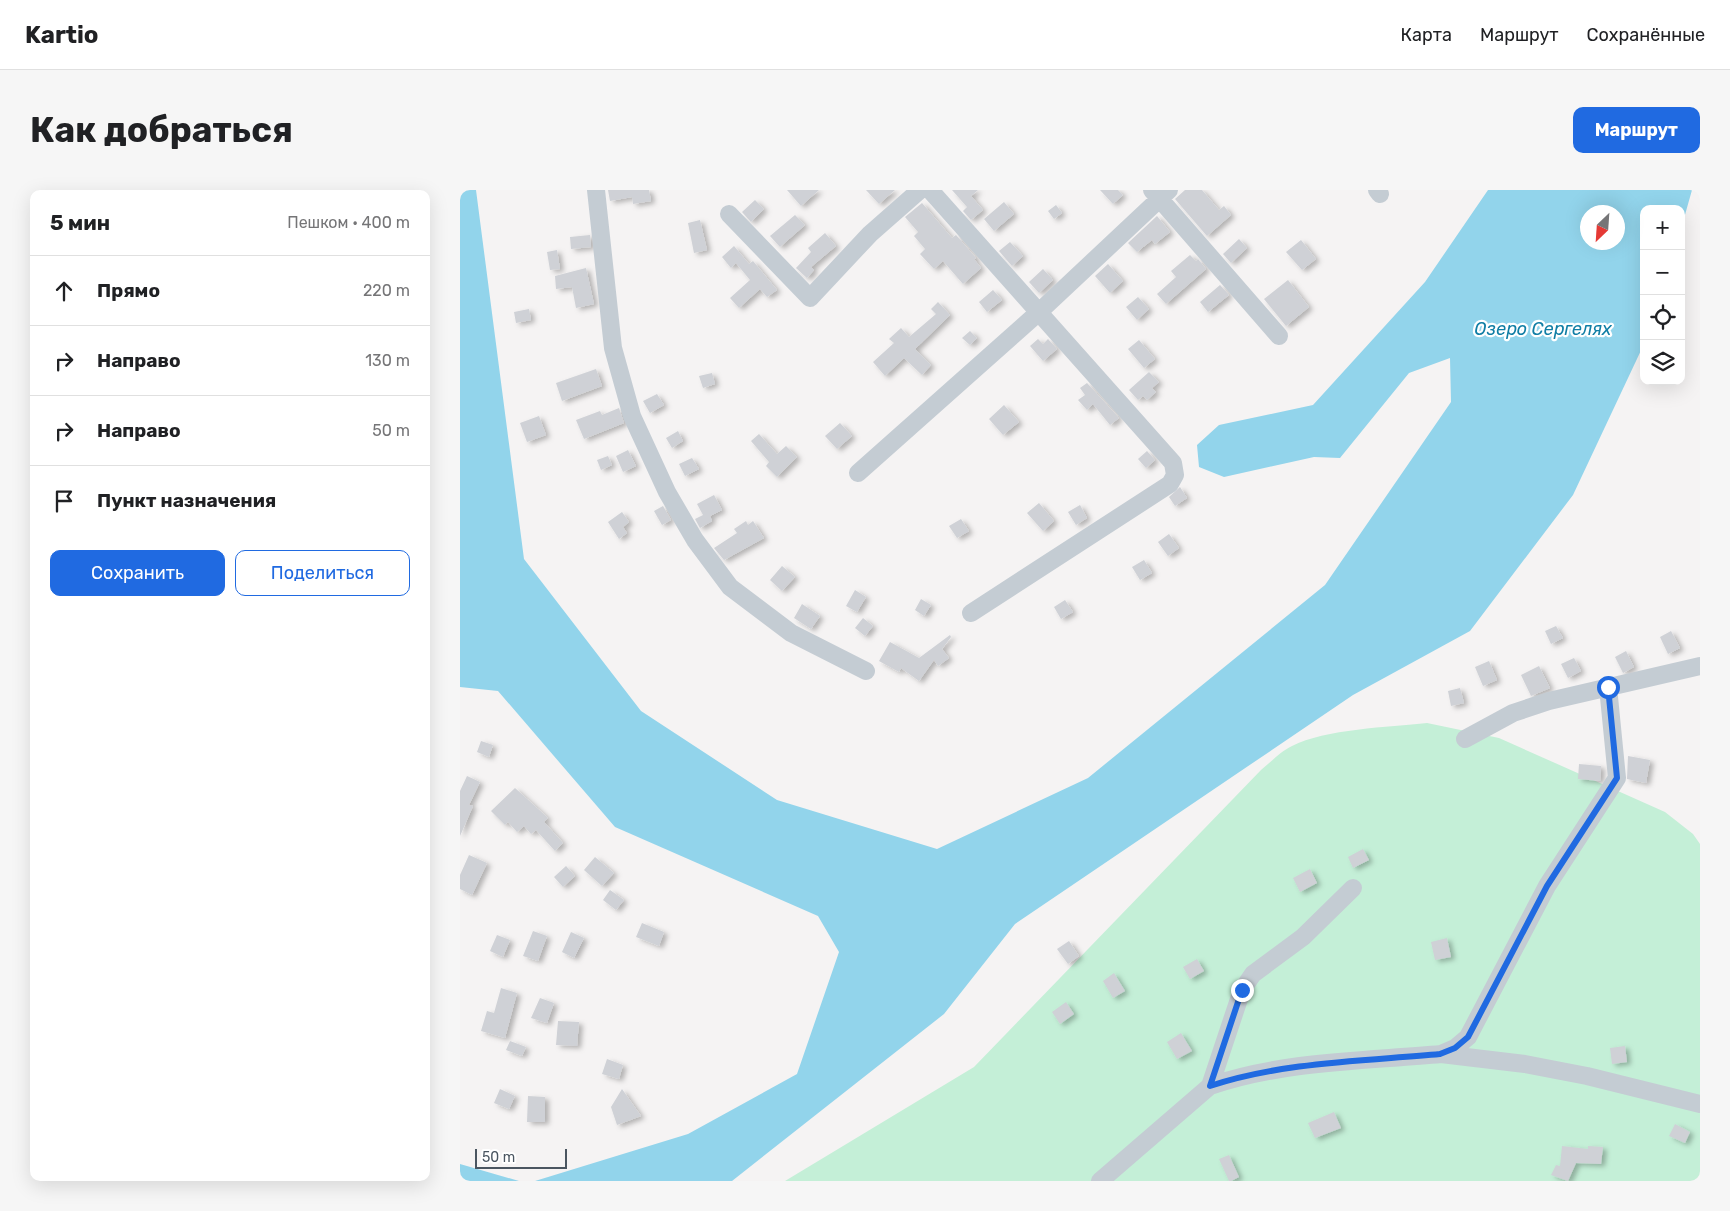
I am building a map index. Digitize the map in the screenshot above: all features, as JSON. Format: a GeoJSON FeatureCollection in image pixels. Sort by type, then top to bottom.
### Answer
{"type":"FeatureCollection","features":[{"type":"Feature","properties":{"kind":"street"},"geometry":{"type":"LineString","coordinates":[[596,190],[613,348],[632,416],[668,492],[695,540],[730,587],[791,633],[866,671]]}},
{"type":"Feature","properties":{"kind":"street"},"geometry":{"type":"LineString","coordinates":[[729,214],[810,298],[870,234],[920,190]]}},
{"type":"Feature","properties":{"kind":"street"},"geometry":{"type":"LineString","coordinates":[[930,190],[1173,463],[1174,475],[1170,484],[971,613]]}},
{"type":"Feature","properties":{"kind":"street"},"geometry":{"type":"LineString","coordinates":[[858,473],[1038,312],[1160,193],[1279,336]]}},
{"type":"Feature","properties":{"kind":"street"},"geometry":{"type":"LineString","coordinates":[[1465,739],[1513,713],[1608,687],[1700,666]]}},
{"type":"Feature","properties":{"kind":"street"},"geometry":{"type":"LineString","coordinates":[[1440,1054],[1455,1048],[1468,1037],[1547,886],[1617,778],[1608,687]]}},
{"type":"Feature","properties":{"kind":"street"},"geometry":{"type":"LineString","coordinates":[[1210,1086],[1242,990],[1253,974],[1304,937],[1353,888]]}},
{"type":"Feature","properties":{"kind":"street"},"geometry":{"type":"LineString","coordinates":[[1100,1181],[1210,1086],[1240,1076],[1278,1070],[1440,1054],[1552,1069],[1700,1104]]}},
{"type":"Feature","properties":{"kind":"green space"},"geometry":{"type":"Polygon","coordinates":[[[1427,723],[1499,738],[1665,812],[1693,834],[1700,844],[1700,1181],[785,1181],[974,1067],[1261,770],[1284,751],[1306,740],[1339,732],[1427,723]]]}},
{"type":"Feature","properties":{"kind":"water","name":"Озеро Сергелях"},"geometry":{"type":"Polygon","coordinates":[[[460,190],[476,190],[524,559],[641,711],[777,800],[937,849],[1088,778],[1325,585],[1451,402],[1450,358],[1409,373],[1340,458],[1314,457],[1224,477],[1199,467],[1197,445],[1219,425],[1313,405],[1425,282],[1488,190],[1692,190],[1685,215],[1685,205],[1640,205],[1640,353],[1573,495],[1470,631],[1353,695],[1015,924],[944,1014],[732,1181],[535,1181],[688,1134],[797,1074],[839,952],[818,916],[615,827],[498,691],[460,687],[460,190]]]}},
{"type":"Feature","properties":{"kind":"water"},"geometry":{"type":"Polygon","coordinates":[[[460,1164],[519,1181],[460,1181],[460,1164]]]}},
{"type":"Feature","properties":{"kind":"building"},"geometry":{"type":"Polygon","coordinates":[[[608,190],[649,190],[651,201],[633,204],[632,197],[610,201],[608,190]]]}},
{"type":"Feature","properties":{"kind":"building"},"geometry":{"type":"Polygon","coordinates":[[[787,190],[819,190],[801,206],[787,190]]]}},
{"type":"Feature","properties":{"kind":"building"},"geometry":{"type":"Polygon","coordinates":[[[866,190],[895,190],[879,204],[866,190]]]}},
{"type":"Feature","properties":{"kind":"building"},"geometry":{"type":"Polygon","coordinates":[[[952,190],[978,190],[971,196],[983,210],[971,220],[963,211],[967,207],[952,190]]]}},
{"type":"Feature","properties":{"kind":"building"},"geometry":{"type":"Polygon","coordinates":[[[1100,190],[1118,190],[1123,195],[1113,204],[1100,190]]]}},
{"type":"Feature","properties":{"kind":"building"},"geometry":{"type":"Polygon","coordinates":[[[1185,190],[1202,190],[1219,210],[1224,206],[1231,215],[1207,236],[1175,199],[1185,190]]]}},
{"type":"Feature","properties":{"kind":"building"},"geometry":{"type":"Polygon","coordinates":[[[755,200],[764,209],[751,222],[742,212],[755,200]]]}},
{"type":"Feature","properties":{"kind":"building"},"geometry":{"type":"Polygon","coordinates":[[[1004,202],[1014,214],[994,231],[984,219],[1004,202]]]}},
{"type":"Feature","properties":{"kind":"building"},"geometry":{"type":"Polygon","coordinates":[[[922,203],[952,238],[956,235],[976,258],[974,259],[981,268],[963,284],[943,261],[934,269],[920,254],[925,249],[914,236],[918,232],[905,217],[922,203]]]}},
{"type":"Feature","properties":{"kind":"building"},"geometry":{"type":"Polygon","coordinates":[[[1056,205],[1062,213],[1054,219],[1048,211],[1056,205]]]}},
{"type":"Feature","properties":{"kind":"building"},"geometry":{"type":"Polygon","coordinates":[[[795,215],[805,225],[780,247],[770,236],[795,215]]]}},
{"type":"Feature","properties":{"kind":"building"},"geometry":{"type":"Polygon","coordinates":[[[1157,216],[1170,232],[1155,244],[1152,240],[1137,252],[1128,243],[1157,216]]]}},
{"type":"Feature","properties":{"kind":"building"},"geometry":{"type":"Polygon","coordinates":[[[700,220],[707,250],[694,253],[688,223],[700,220]]]}},
{"type":"Feature","properties":{"kind":"building"},"geometry":{"type":"Polygon","coordinates":[[[825,233],[836,246],[811,267],[814,270],[807,278],[796,268],[811,252],[808,248],[825,233]]]}},
{"type":"Feature","properties":{"kind":"building"},"geometry":{"type":"Polygon","coordinates":[[[590,235],[591,247],[571,249],[570,237],[590,235]]]}},
{"type":"Feature","properties":{"kind":"building"},"geometry":{"type":"Polygon","coordinates":[[[1239,239],[1247,248],[1231,263],[1223,254],[1239,239]]]}},
{"type":"Feature","properties":{"kind":"building"},"geometry":{"type":"Polygon","coordinates":[[[1301,240],[1316,259],[1302,270],[1286,252],[1301,240]]]}},
{"type":"Feature","properties":{"kind":"building"},"geometry":{"type":"Polygon","coordinates":[[[1010,242],[1023,256],[1012,266],[999,251],[1010,242]]]}},
{"type":"Feature","properties":{"kind":"building"},"geometry":{"type":"Polygon","coordinates":[[[734,246],[749,264],[753,261],[777,290],[767,297],[760,289],[739,308],[730,298],[750,280],[736,263],[731,268],[722,257],[734,246]]]}},
{"type":"Feature","properties":{"kind":"building"},"geometry":{"type":"Polygon","coordinates":[[[557,250],[560,269],[550,270],[547,252],[557,250]]]}},
{"type":"Feature","properties":{"kind":"building"},"geometry":{"type":"Polygon","coordinates":[[[1190,255],[1196,261],[1198,259],[1206,269],[1166,304],[1157,294],[1176,277],[1171,271],[1190,255]]]}},
{"type":"Feature","properties":{"kind":"building"},"geometry":{"type":"Polygon","coordinates":[[[1108,264],[1123,281],[1110,293],[1095,276],[1108,264]]]}},
{"type":"Feature","properties":{"kind":"building"},"geometry":{"type":"Polygon","coordinates":[[[586,268],[594,304],[576,308],[572,287],[556,289],[555,276],[586,268]]]}},
{"type":"Feature","properties":{"kind":"building"},"geometry":{"type":"Polygon","coordinates":[[[1043,269],[1053,280],[1039,293],[1029,282],[1043,269]]]}},
{"type":"Feature","properties":{"kind":"building"},"geometry":{"type":"Polygon","coordinates":[[[1288,280],[1309,307],[1286,326],[1264,299],[1288,280]]]}},
{"type":"Feature","properties":{"kind":"building"},"geometry":{"type":"Polygon","coordinates":[[[1220,285],[1229,295],[1208,312],[1200,302],[1220,285]]]}},
{"type":"Feature","properties":{"kind":"building"},"geometry":{"type":"Polygon","coordinates":[[[993,290],[1002,300],[987,312],[979,302],[993,290]]]}},
{"type":"Feature","properties":{"kind":"building"},"geometry":{"type":"Polygon","coordinates":[[[1138,297],[1149,309],[1137,320],[1126,307],[1138,297]]]}},
{"type":"Feature","properties":{"kind":"building"},"geometry":{"type":"Polygon","coordinates":[[[938,302],[950,315],[915,349],[931,365],[922,375],[904,358],[885,376],[873,362],[894,343],[889,339],[901,328],[909,337],[936,314],[931,309],[938,302]]]}},
{"type":"Feature","properties":{"kind":"building"},"geometry":{"type":"Polygon","coordinates":[[[529,309],[531,320],[516,323],[514,312],[529,309]]]}},
{"type":"Feature","properties":{"kind":"building"},"geometry":{"type":"Polygon","coordinates":[[[970,331],[977,338],[970,345],[962,338],[970,331]]]}},
{"type":"Feature","properties":{"kind":"building"},"geometry":{"type":"Polygon","coordinates":[[[1038,339],[1043,344],[1048,339],[1057,349],[1043,361],[1030,346],[1038,339]]]}},
{"type":"Feature","properties":{"kind":"building"},"geometry":{"type":"Polygon","coordinates":[[[1139,340],[1155,359],[1144,368],[1128,349],[1139,340]]]}},
{"type":"Feature","properties":{"kind":"building"},"geometry":{"type":"Polygon","coordinates":[[[596,369],[602,386],[562,401],[556,383],[596,369]]]}},
{"type":"Feature","properties":{"kind":"building"},"geometry":{"type":"Polygon","coordinates":[[[1149,372],[1159,382],[1152,388],[1156,392],[1147,400],[1143,396],[1138,400],[1129,390],[1149,372]]]}},
{"type":"Feature","properties":{"kind":"building"},"geometry":{"type":"Polygon","coordinates":[[[712,373],[715,384],[703,388],[699,376],[712,373]]]}},
{"type":"Feature","properties":{"kind":"building"},"geometry":{"type":"Polygon","coordinates":[[[1087,383],[1119,418],[1110,425],[1093,404],[1087,410],[1078,400],[1085,395],[1080,388],[1087,383]]]}},
{"type":"Feature","properties":{"kind":"building"},"geometry":{"type":"Polygon","coordinates":[[[657,394],[664,405],[650,413],[643,401],[657,394]]]}},
{"type":"Feature","properties":{"kind":"building"},"geometry":{"type":"Polygon","coordinates":[[[1004,405],[1019,422],[1003,435],[989,419],[1004,405]]]}},
{"type":"Feature","properties":{"kind":"building"},"geometry":{"type":"Polygon","coordinates":[[[619,408],[624,423],[584,439],[576,420],[600,411],[602,415],[619,408]]]}},
{"type":"Feature","properties":{"kind":"building"},"geometry":{"type":"Polygon","coordinates":[[[539,416],[546,435],[527,442],[520,423],[539,416]]]}},
{"type":"Feature","properties":{"kind":"building"},"geometry":{"type":"Polygon","coordinates":[[[840,423],[852,436],[837,449],[825,436],[840,423]]]}},
{"type":"Feature","properties":{"kind":"building"},"geometry":{"type":"Polygon","coordinates":[[[678,431],[683,441],[672,448],[666,438],[678,431]]]}},
{"type":"Feature","properties":{"kind":"building"},"geometry":{"type":"Polygon","coordinates":[[[759,434],[777,454],[786,446],[797,457],[777,477],[766,466],[769,462],[751,441],[759,434]]]}},
{"type":"Feature","properties":{"kind":"building"},"geometry":{"type":"Polygon","coordinates":[[[628,450],[636,466],[623,472],[616,456],[628,450]]]}},
{"type":"Feature","properties":{"kind":"building"},"geometry":{"type":"Polygon","coordinates":[[[1147,451],[1155,460],[1146,468],[1138,459],[1147,451]]]}},
{"type":"Feature","properties":{"kind":"building"},"geometry":{"type":"Polygon","coordinates":[[[608,456],[612,465],[601,470],[597,460],[608,456]]]}},
{"type":"Feature","properties":{"kind":"building"},"geometry":{"type":"Polygon","coordinates":[[[692,458],[699,469],[685,476],[679,464],[692,458]]]}},
{"type":"Feature","properties":{"kind":"building"},"geometry":{"type":"Polygon","coordinates":[[[1180,487],[1187,498],[1175,506],[1169,497],[1180,487]]]}},
{"type":"Feature","properties":{"kind":"building"},"geometry":{"type":"Polygon","coordinates":[[[714,495],[722,510],[710,516],[712,521],[700,528],[695,519],[703,515],[697,504],[714,495]]]}},
{"type":"Feature","properties":{"kind":"building"},"geometry":{"type":"Polygon","coordinates":[[[1039,503],[1054,521],[1043,531],[1027,513],[1039,503]]]}},
{"type":"Feature","properties":{"kind":"building"},"geometry":{"type":"Polygon","coordinates":[[[1080,505],[1087,518],[1076,525],[1068,512],[1080,505]]]}},
{"type":"Feature","properties":{"kind":"building"},"geometry":{"type":"Polygon","coordinates":[[[663,506],[671,520],[662,525],[654,511],[663,506]]]}},
{"type":"Feature","properties":{"kind":"building"},"geometry":{"type":"Polygon","coordinates":[[[622,512],[629,522],[623,527],[627,533],[619,539],[608,522],[622,512]]]}},
{"type":"Feature","properties":{"kind":"building"},"geometry":{"type":"Polygon","coordinates":[[[961,519],[969,531],[957,538],[949,526],[961,519]]]}},
{"type":"Feature","properties":{"kind":"building"},"geometry":{"type":"Polygon","coordinates":[[[746,521],[748,525],[753,521],[764,538],[724,560],[714,548],[737,533],[734,529],[746,521]]]}},
{"type":"Feature","properties":{"kind":"building"},"geometry":{"type":"Polygon","coordinates":[[[1169,534],[1179,548],[1168,556],[1158,542],[1169,534]]]}},
{"type":"Feature","properties":{"kind":"building"},"geometry":{"type":"Polygon","coordinates":[[[1144,560],[1152,573],[1140,580],[1132,567],[1144,560]]]}},
{"type":"Feature","properties":{"kind":"building"},"geometry":{"type":"Polygon","coordinates":[[[782,566],[795,577],[782,591],[770,580],[782,566]]]}},
{"type":"Feature","properties":{"kind":"building"},"geometry":{"type":"Polygon","coordinates":[[[855,590],[866,597],[857,612],[846,606],[855,590]]]}},
{"type":"Feature","properties":{"kind":"building"},"geometry":{"type":"Polygon","coordinates":[[[921,599],[931,605],[924,616],[915,610],[921,599]]]}},
{"type":"Feature","properties":{"kind":"building"},"geometry":{"type":"Polygon","coordinates":[[[1065,600],[1073,612],[1061,619],[1054,607],[1065,600]]]}},
{"type":"Feature","properties":{"kind":"building"},"geometry":{"type":"Polygon","coordinates":[[[802,604],[820,616],[811,629],[794,618],[802,604]]]}},
{"type":"Feature","properties":{"kind":"building"},"geometry":{"type":"Polygon","coordinates":[[[863,618],[873,626],[865,636],[855,628],[863,618]]]}},
{"type":"Feature","properties":{"kind":"building"},"geometry":{"type":"Polygon","coordinates":[[[1556,626],[1563,638],[1551,644],[1545,631],[1556,626]]]}},
{"type":"Feature","properties":{"kind":"building"},"geometry":{"type":"Polygon","coordinates":[[[1671,631],[1680,648],[1668,654],[1660,637],[1671,631]]]}},
{"type":"Feature","properties":{"kind":"building"},"geometry":{"type":"Polygon","coordinates":[[[950,635],[951,637],[942,649],[949,658],[938,666],[934,660],[919,681],[901,668],[899,672],[879,661],[890,642],[919,658],[950,635]]]}},
{"type":"Feature","properties":{"kind":"building"},"geometry":{"type":"Polygon","coordinates":[[[1626,651],[1634,667],[1623,673],[1615,657],[1626,651]]]}},
{"type":"Feature","properties":{"kind":"building"},"geometry":{"type":"Polygon","coordinates":[[[1574,658],[1581,671],[1568,678],[1561,664],[1574,658]]]}},
{"type":"Feature","properties":{"kind":"building"},"geometry":{"type":"Polygon","coordinates":[[[1489,661],[1497,680],[1483,686],[1475,667],[1489,661]]]}},
{"type":"Feature","properties":{"kind":"building"},"geometry":{"type":"Polygon","coordinates":[[[1539,666],[1550,688],[1531,696],[1521,675],[1539,666]]]}},
{"type":"Feature","properties":{"kind":"building"},"geometry":{"type":"Polygon","coordinates":[[[1460,688],[1464,703],[1451,706],[1448,691],[1460,688]]]}},
{"type":"Feature","properties":{"kind":"building"},"geometry":{"type":"Polygon","coordinates":[[[481,741],[493,745],[489,757],[477,752],[481,741]]]}},
{"type":"Feature","properties":{"kind":"building"},"geometry":{"type":"Polygon","coordinates":[[[1628,756],[1650,760],[1646,783],[1627,779],[1628,756]]]}},
{"type":"Feature","properties":{"kind":"building"},"geometry":{"type":"Polygon","coordinates":[[[1579,764],[1601,766],[1600,781],[1578,779],[1579,764]]]}},
{"type":"Feature","properties":{"kind":"building"},"geometry":{"type":"Polygon","coordinates":[[[467,776],[480,782],[469,805],[473,806],[460,836],[460,791],[467,776]]]}},
{"type":"Feature","properties":{"kind":"building"},"geometry":{"type":"Polygon","coordinates":[[[515,788],[548,818],[544,822],[563,843],[555,851],[536,830],[531,834],[524,826],[517,832],[508,822],[505,825],[491,811],[515,788]]]}},
{"type":"Feature","properties":{"kind":"building"},"geometry":{"type":"Polygon","coordinates":[[[1363,849],[1369,860],[1353,868],[1348,857],[1363,849]]]}},
{"type":"Feature","properties":{"kind":"building"},"geometry":{"type":"Polygon","coordinates":[[[469,855],[487,863],[472,895],[460,889],[460,875],[469,855]]]}},
{"type":"Feature","properties":{"kind":"building"},"geometry":{"type":"Polygon","coordinates":[[[595,857],[614,873],[602,886],[584,870],[595,857]]]}},
{"type":"Feature","properties":{"kind":"building"},"geometry":{"type":"Polygon","coordinates":[[[566,866],[575,876],[563,887],[554,877],[566,866]]]}},
{"type":"Feature","properties":{"kind":"building"},"geometry":{"type":"Polygon","coordinates":[[[1310,869],[1317,883],[1300,892],[1293,878],[1310,869]]]}},
{"type":"Feature","properties":{"kind":"building"},"geometry":{"type":"Polygon","coordinates":[[[610,890],[624,900],[616,910],[603,900],[610,890]]]}},
{"type":"Feature","properties":{"kind":"building"},"geometry":{"type":"Polygon","coordinates":[[[642,923],[664,932],[659,946],[636,937],[642,923]]]}},
{"type":"Feature","properties":{"kind":"building"},"geometry":{"type":"Polygon","coordinates":[[[533,931],[547,936],[538,961],[523,956],[533,931]]]}},
{"type":"Feature","properties":{"kind":"building"},"geometry":{"type":"Polygon","coordinates":[[[571,932],[584,938],[574,958],[562,952],[571,932]]]}},
{"type":"Feature","properties":{"kind":"building"},"geometry":{"type":"Polygon","coordinates":[[[497,935],[510,940],[503,957],[490,951],[497,935]]]}},
{"type":"Feature","properties":{"kind":"building"},"geometry":{"type":"Polygon","coordinates":[[[1447,938],[1451,957],[1435,960],[1431,942],[1447,938]]]}},
{"type":"Feature","properties":{"kind":"building"},"geometry":{"type":"Polygon","coordinates":[[[1069,941],[1079,956],[1068,964],[1057,949],[1069,941]]]}},
{"type":"Feature","properties":{"kind":"building"},"geometry":{"type":"Polygon","coordinates":[[[1197,959],[1204,971],[1190,979],[1183,967],[1197,959]]]}},
{"type":"Feature","properties":{"kind":"building"},"geometry":{"type":"Polygon","coordinates":[[[1114,973],[1125,991],[1113,998],[1103,981],[1114,973]]]}},
{"type":"Feature","properties":{"kind":"building"},"geometry":{"type":"Polygon","coordinates":[[[501,988],[517,993],[505,1038],[481,1031],[487,1011],[494,1013],[501,988]]]}},
{"type":"Feature","properties":{"kind":"building"},"geometry":{"type":"Polygon","coordinates":[[[540,998],[554,1003],[547,1023],[531,1018],[540,998]]]}},
{"type":"Feature","properties":{"kind":"building"},"geometry":{"type":"Polygon","coordinates":[[[1066,1002],[1074,1014],[1060,1024],[1052,1012],[1066,1002]]]}},
{"type":"Feature","properties":{"kind":"building"},"geometry":{"type":"Polygon","coordinates":[[[558,1021],[579,1022],[577,1046],[556,1045],[558,1021]]]}},
{"type":"Feature","properties":{"kind":"building"},"geometry":{"type":"Polygon","coordinates":[[[1181,1033],[1192,1051],[1177,1059],[1167,1042],[1181,1033]]]}},
{"type":"Feature","properties":{"kind":"building"},"geometry":{"type":"Polygon","coordinates":[[[510,1041],[526,1047],[522,1056],[506,1050],[510,1041]]]}},
{"type":"Feature","properties":{"kind":"building"},"geometry":{"type":"Polygon","coordinates":[[[1625,1046],[1627,1062],[1612,1064],[1610,1048],[1625,1046]]]}},
{"type":"Feature","properties":{"kind":"building"},"geometry":{"type":"Polygon","coordinates":[[[607,1059],[623,1065],[619,1079],[602,1074],[607,1059]]]}},
{"type":"Feature","properties":{"kind":"building"},"geometry":{"type":"Polygon","coordinates":[[[500,1089],[515,1096],[509,1109],[494,1103],[500,1089]]]}},
{"type":"Feature","properties":{"kind":"building"},"geometry":{"type":"Polygon","coordinates":[[[622,1089],[641,1116],[617,1125],[611,1107],[622,1089]]]}},
{"type":"Feature","properties":{"kind":"building"},"geometry":{"type":"Polygon","coordinates":[[[528,1096],[545,1097],[545,1122],[527,1122],[528,1096]]]}},
{"type":"Feature","properties":{"kind":"building"},"geometry":{"type":"Polygon","coordinates":[[[1334,1112],[1341,1128],[1315,1138],[1308,1123],[1334,1112]]]}},
{"type":"Feature","properties":{"kind":"building"},"geometry":{"type":"Polygon","coordinates":[[[1675,1124],[1690,1132],[1685,1143],[1669,1136],[1675,1124]]]}},
{"type":"Feature","properties":{"kind":"building"},"geometry":{"type":"Polygon","coordinates":[[[1562,1146],[1588,1149],[1588,1146],[1603,1147],[1601,1164],[1576,1163],[1568,1181],[1551,1175],[1556,1165],[1560,1166],[1562,1146]]]}},
{"type":"Feature","properties":{"kind":"building"},"geometry":{"type":"Polygon","coordinates":[[[1229,1155],[1239,1177],[1231,1181],[1229,1181],[1219,1159],[1229,1155]]]}},
{"type":"Feature","properties":{"kind":"route"},"geometry":{"type":"LineString","coordinates":[[1242,990],[1210,1086],[1240,1076],[1278,1070],[1440,1054],[1455,1048],[1468,1037],[1547,886],[1617,778],[1608,687]]}}]}
